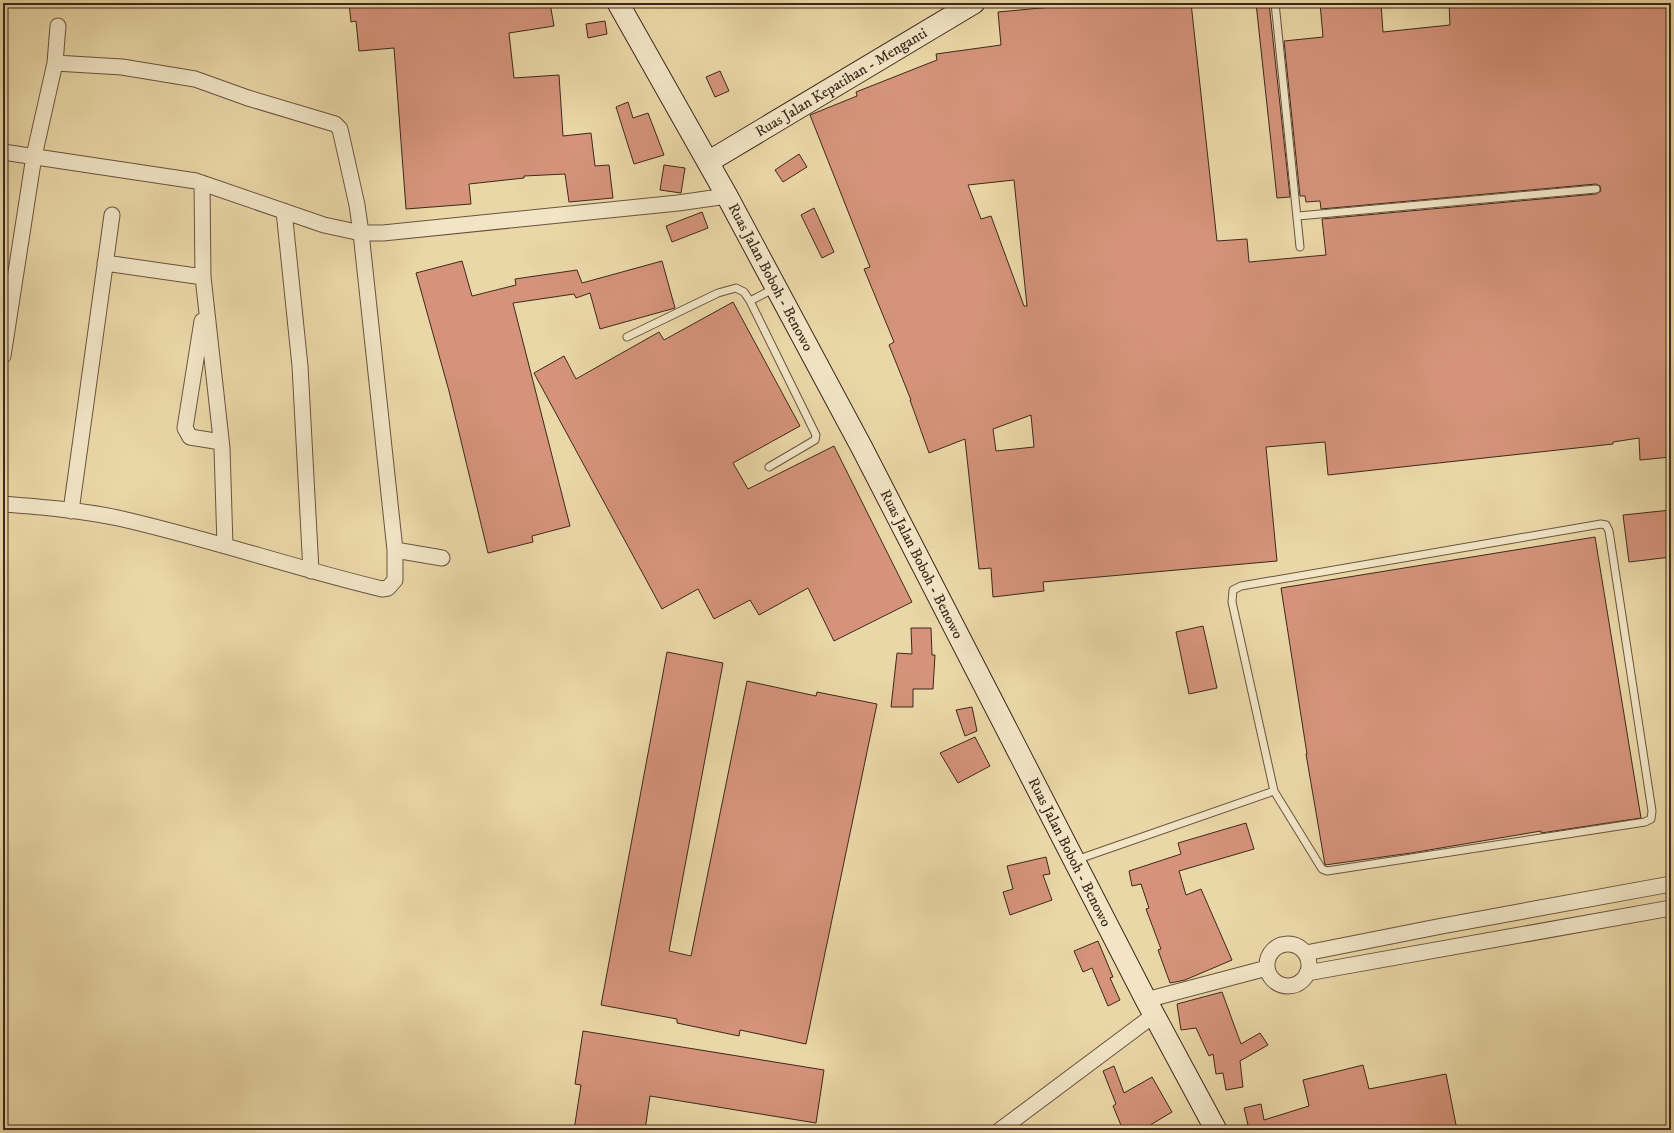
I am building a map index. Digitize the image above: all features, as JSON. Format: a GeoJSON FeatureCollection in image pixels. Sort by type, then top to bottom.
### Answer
{"type":"FeatureCollection","features":[{"type":"Feature","properties":{"kind":"main road","name":"Ruas Jalan Boboh - Benowo"},"geometry":{"type":"LineString","coordinates":[[618,3],[727,196],[862,448],[1150,1008],[1216,1130]]}},
{"type":"Feature","properties":{"kind":"main road","name":"Ruas Jalan Kepatihan - Menganti"},"geometry":{"type":"LineString","coordinates":[[708,162],[974,3]]}},
{"type":"Feature","properties":{"kind":"street"},"geometry":{"type":"LineString","coordinates":[[3,356],[34,156],[55,63],[58,26]]}},
{"type":"Feature","properties":{"kind":"street"},"geometry":{"type":"LineString","coordinates":[[3,504],[71,510],[117,518],[382,589],[388,588],[395,580],[395,550],[361,233],[342,133],[335,124],[248,98],[195,79],[122,67],[55,63]]}},
{"type":"Feature","properties":{"kind":"street"},"geometry":{"type":"LineString","coordinates":[[3,152],[202,183],[324,225],[361,233],[383,233],[647,207],[727,196]]}},
{"type":"Feature","properties":{"kind":"street"},"geometry":{"type":"LineString","coordinates":[[202,183],[203,277],[221,442],[225,546]]}},
{"type":"Feature","properties":{"kind":"street"},"geometry":{"type":"LineString","coordinates":[[284,211],[300,366],[311,571]]}},
{"type":"Feature","properties":{"kind":"street"},"geometry":{"type":"LineString","coordinates":[[71,510],[112,216]]}},
{"type":"Feature","properties":{"kind":"street"},"geometry":{"type":"LineString","coordinates":[[106,263],[203,277]]}},
{"type":"Feature","properties":{"kind":"street"},"geometry":{"type":"LineString","coordinates":[[206,306],[196,351],[185,428],[190,437],[221,442]]}},
{"type":"Feature","properties":{"kind":"street"},"geometry":{"type":"LineString","coordinates":[[395,550],[442,558]]}},
{"type":"Feature","properties":{"kind":"street"},"geometry":{"type":"LineString","coordinates":[[1306,953],[1442,926],[1671,884]]}},
{"type":"Feature","properties":{"kind":"street"},"geometry":{"type":"LineString","coordinates":[[1590,899],[1594,921]]}},
{"type":"Feature","properties":{"kind":"street"},"geometry":{"type":"LineString","coordinates":[[1307,973],[1671,908]]}},
{"type":"Feature","properties":{"kind":"street"},"geometry":{"type":"LineString","coordinates":[[1284,943],[1293,944],[1300,947],[1306,953],[1308,960],[1307,973],[1303,980],[1296,984],[1289,986],[1281,985],[1274,981],[1269,975],[1267,968],[1267,960],[1270,952],[1276,946],[1284,943]]}},
{"type":"Feature","properties":{"kind":"street"},"geometry":{"type":"LineString","coordinates":[[1000,1130],[1150,1008],[1267,968]]}},
{"type":"Feature","properties":{"kind":"lane"},"geometry":{"type":"LineString","coordinates":[[1275,3],[1300,247]]}},
{"type":"Feature","properties":{"kind":"lane"},"geometry":{"type":"LineString","coordinates":[[1298,216],[1596,189]]}},
{"type":"Feature","properties":{"kind":"lane"},"geometry":{"type":"LineString","coordinates":[[627,337],[718,293],[736,288],[744,292],[816,435],[815,440],[769,467]]}},
{"type":"Feature","properties":{"kind":"lane"},"geometry":{"type":"LineString","coordinates":[[750,302],[776,288]]}},
{"type":"Feature","properties":{"kind":"lane"},"geometry":{"type":"LineString","coordinates":[[1593,525],[1606,525],[1609,531],[1652,811],[1649,821],[1327,871],[1319,866],[1274,791],[1232,602],[1233,590],[1242,586],[1593,525]]}},
{"type":"Feature","properties":{"kind":"lane"},"geometry":{"type":"LineString","coordinates":[[1074,861],[1274,791]]}},
{"type":"Feature","properties":{"kind":"building"},"geometry":{"type":"Polygon","coordinates":[[[349,3],[550,3],[554,26],[509,33],[514,78],[559,75],[563,136],[591,133],[595,166],[609,165],[613,198],[569,202],[565,174],[524,176],[524,178],[469,184],[471,204],[406,209],[394,48],[359,51],[356,21],[351,22],[349,3]]]}},
{"type":"Feature","properties":{"kind":"building"},"geometry":{"type":"Polygon","coordinates":[[[1073,3],[1191,3],[1217,241],[1247,239],[1249,262],[1326,255],[1322,219],[1596,194],[1601,191],[1600,186],[1596,184],[1321,209],[1320,201],[1306,202],[1305,196],[1300,196],[1284,41],[1323,37],[1320,3],[1381,3],[1383,32],[1450,25],[1449,3],[1671,3],[1671,457],[1640,460],[1639,438],[1613,442],[1613,444],[1328,475],[1325,442],[1266,447],[1277,561],[1043,582],[1044,591],[993,597],[991,568],[979,569],[965,439],[929,453],[911,400],[889,345],[894,342],[864,269],[870,267],[810,115],[857,96],[856,92],[937,60],[936,54],[1001,45],[998,12],[1073,5],[1073,3]],[[1014,180],[968,185],[981,219],[991,216],[1024,306],[1027,306],[1014,180]],[[1031,415],[993,429],[996,451],[1034,447],[1031,415]]]}},
{"type":"Feature","properties":{"kind":"building"},"geometry":{"type":"Polygon","coordinates":[[[1256,3],[1269,3],[1290,197],[1277,198],[1256,3]]]}},
{"type":"Feature","properties":{"kind":"building"},"geometry":{"type":"Polygon","coordinates":[[[605,21],[607,34],[588,38],[586,24],[605,21]]]}},
{"type":"Feature","properties":{"kind":"building"},"geometry":{"type":"Polygon","coordinates":[[[720,71],[729,91],[715,97],[706,77],[720,71]]]}},
{"type":"Feature","properties":{"kind":"building"},"geometry":{"type":"Polygon","coordinates":[[[628,102],[633,118],[648,113],[664,155],[634,164],[616,107],[628,102]]]}},
{"type":"Feature","properties":{"kind":"building"},"geometry":{"type":"Polygon","coordinates":[[[799,154],[807,167],[783,182],[775,170],[799,154]]]}},
{"type":"Feature","properties":{"kind":"building"},"geometry":{"type":"Polygon","coordinates":[[[664,165],[685,168],[681,193],[660,190],[664,165]]]}},
{"type":"Feature","properties":{"kind":"building"},"geometry":{"type":"Polygon","coordinates":[[[814,208],[834,252],[822,258],[801,215],[814,208]]]}},
{"type":"Feature","properties":{"kind":"building"},"geometry":{"type":"Polygon","coordinates":[[[702,212],[708,228],[672,242],[666,226],[702,212]]]}},
{"type":"Feature","properties":{"kind":"building"},"geometry":{"type":"Polygon","coordinates":[[[462,261],[472,296],[516,285],[515,279],[577,270],[582,283],[662,261],[675,308],[600,329],[590,293],[576,298],[574,294],[513,303],[570,526],[532,536],[533,542],[488,553],[449,391],[416,273],[462,261]]]}},
{"type":"Feature","properties":{"kind":"building"},"geometry":{"type":"Polygon","coordinates":[[[733,302],[800,426],[733,463],[748,489],[834,446],[912,602],[834,641],[808,588],[759,615],[750,600],[714,619],[698,589],[662,609],[534,373],[564,356],[576,379],[659,332],[664,340],[733,302]]]}},
{"type":"Feature","properties":{"kind":"building"},"geometry":{"type":"Polygon","coordinates":[[[1671,510],[1671,557],[1629,562],[1623,515],[1671,510]]]}},
{"type":"Feature","properties":{"kind":"building"},"geometry":{"type":"Polygon","coordinates":[[[1595,537],[1641,818],[1541,833],[1541,831],[1411,853],[1325,865],[1306,754],[1281,588],[1595,537]]]}},
{"type":"Feature","properties":{"kind":"building"},"geometry":{"type":"Polygon","coordinates":[[[1203,626],[1217,688],[1189,694],[1176,632],[1203,626]]]}},
{"type":"Feature","properties":{"kind":"building"},"geometry":{"type":"Polygon","coordinates":[[[911,628],[931,628],[932,655],[935,655],[933,689],[913,689],[913,707],[891,707],[897,653],[912,654],[911,628]]]}},
{"type":"Feature","properties":{"kind":"building"},"geometry":{"type":"Polygon","coordinates":[[[667,652],[723,663],[669,951],[691,956],[747,681],[816,696],[817,692],[877,704],[806,1044],[740,1030],[739,1036],[677,1023],[677,1019],[601,1005],[667,652]]]}},
{"type":"Feature","properties":{"kind":"building"},"geometry":{"type":"Polygon","coordinates":[[[972,707],[977,731],[965,736],[956,710],[972,707]]]}},
{"type":"Feature","properties":{"kind":"building"},"geometry":{"type":"Polygon","coordinates":[[[975,737],[990,766],[958,783],[940,753],[975,737]]]}},
{"type":"Feature","properties":{"kind":"building"},"geometry":{"type":"Polygon","coordinates":[[[1246,823],[1254,849],[1179,871],[1186,895],[1201,889],[1232,960],[1185,980],[1170,983],[1158,950],[1161,949],[1146,909],[1149,908],[1141,884],[1132,886],[1129,871],[1181,854],[1178,843],[1246,823]]]}},
{"type":"Feature","properties":{"kind":"building"},"geometry":{"type":"Polygon","coordinates":[[[1046,857],[1050,874],[1043,875],[1052,900],[1010,915],[1003,892],[1013,889],[1007,866],[1046,857]]]}},
{"type":"Feature","properties":{"kind":"building"},"geometry":{"type":"Polygon","coordinates":[[[1098,941],[1113,977],[1110,978],[1120,1000],[1108,1006],[1092,968],[1083,972],[1074,951],[1098,941]]]}},
{"type":"Feature","properties":{"kind":"building"},"geometry":{"type":"Polygon","coordinates":[[[1222,992],[1241,1044],[1260,1033],[1268,1045],[1240,1061],[1243,1087],[1226,1090],[1223,1073],[1216,1074],[1213,1054],[1209,1056],[1196,1028],[1181,1030],[1177,1004],[1222,992]]]}},
{"type":"Feature","properties":{"kind":"building"},"geometry":{"type":"Polygon","coordinates":[[[583,1031],[824,1070],[816,1123],[650,1096],[645,1130],[574,1130],[581,1085],[575,1084],[583,1031]]]}},
{"type":"Feature","properties":{"kind":"building"},"geometry":{"type":"Polygon","coordinates":[[[1363,1065],[1369,1089],[1446,1074],[1457,1130],[1241,1130],[1241,1127],[1248,1125],[1244,1108],[1261,1104],[1264,1120],[1309,1106],[1303,1080],[1363,1065]]]}},
{"type":"Feature","properties":{"kind":"building"},"geometry":{"type":"Polygon","coordinates":[[[1114,1066],[1124,1093],[1152,1077],[1172,1112],[1142,1130],[1123,1130],[1113,1106],[1116,1104],[1103,1071],[1114,1066]]]}}]}
